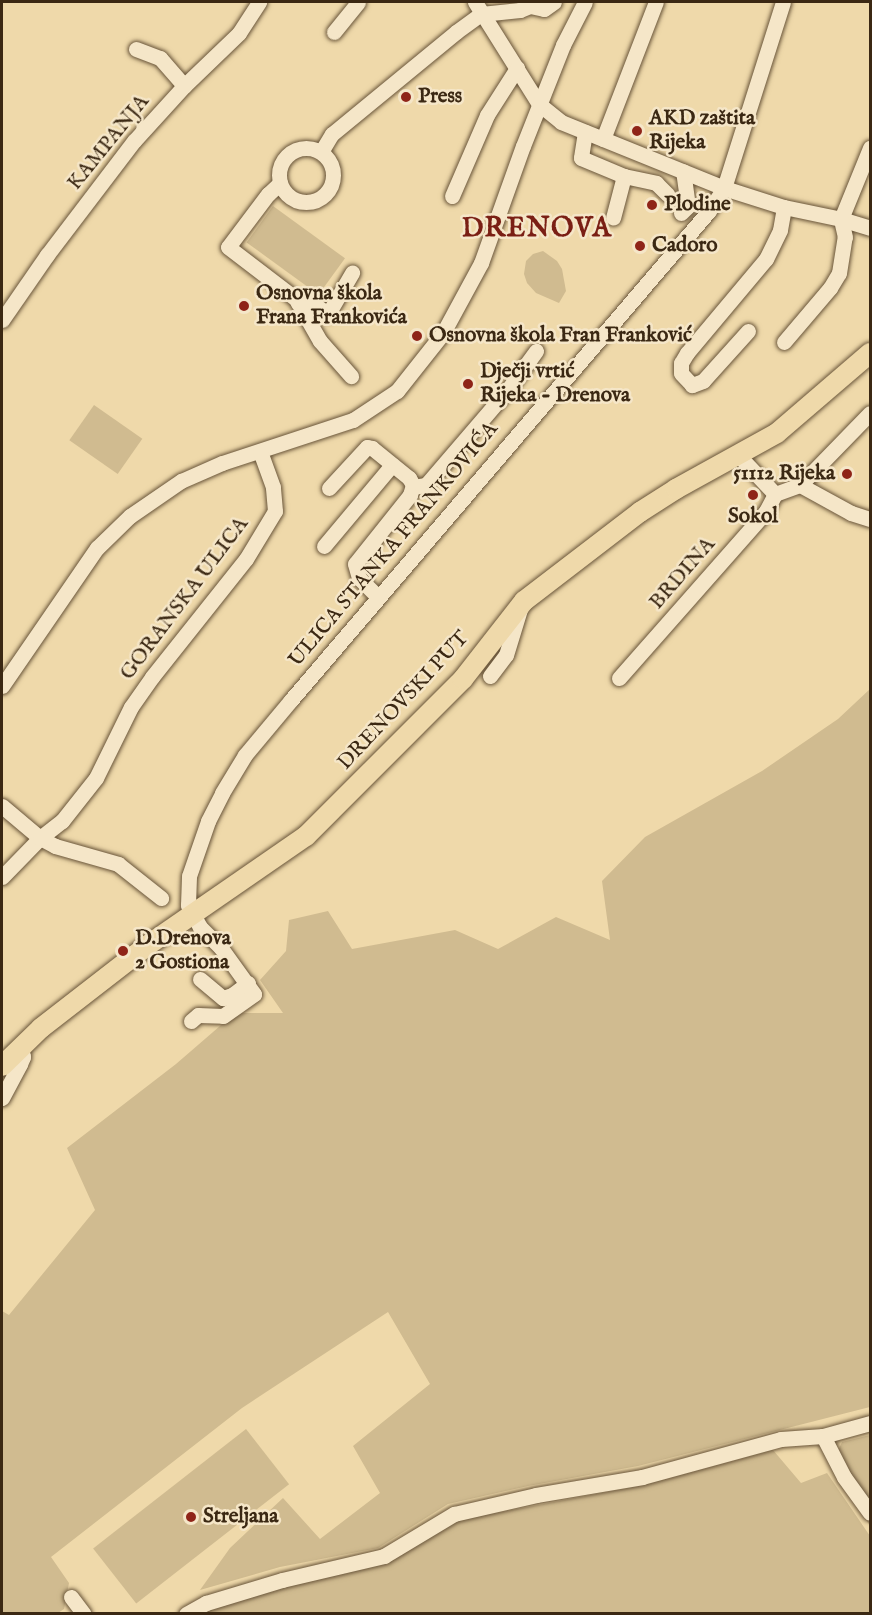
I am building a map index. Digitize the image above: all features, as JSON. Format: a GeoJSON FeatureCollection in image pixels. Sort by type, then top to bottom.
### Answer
{"type":"FeatureCollection","features":[{"type":"Feature","properties":{"kind":"main road","name":"DRENOVSKI PUT"},"geometry":{"type":"LineString","coordinates":[[2,1066],[21,1047],[148,945],[306,836],[463,679],[522,603],[640,512],[676,489],[739,456],[786,426],[870,353]]}},
{"type":"Feature","properties":{"kind":"street","name":"KAMPANJA"},"geometry":{"type":"LineString","coordinates":[[2,320],[47,255],[134,141],[184,86],[239,33],[259,2]]}},
{"type":"Feature","properties":{"kind":"street"},"geometry":{"type":"LineString","coordinates":[[334,32],[358,2]]}},
{"type":"Feature","properties":{"kind":"street"},"geometry":{"type":"LineString","coordinates":[[321,152],[332,134],[478,8],[531,4],[544,9],[554,2]]}},
{"type":"Feature","properties":{"kind":"street"},"geometry":{"type":"LineString","coordinates":[[2,687],[97,548],[130,516],[181,481],[222,463],[354,420],[397,391],[442,333],[481,263],[539,104],[563,45],[585,2]]}},
{"type":"Feature","properties":{"kind":"street"},"geometry":{"type":"LineString","coordinates":[[603,139],[656,2]]}},
{"type":"Feature","properties":{"kind":"street","name":"ULICA STANKA FRANKOVIĆA"},"geometry":{"type":"LineString","coordinates":[[191,914],[187,893],[189,876],[208,821],[234,771],[377,596],[686,239],[724,188],[783,2]]}},
{"type":"Feature","properties":{"kind":"street"},"geometry":{"type":"LineString","coordinates":[[478,8],[539,104],[561,122],[724,188],[783,207],[841,219],[870,228]]}},
{"type":"Feature","properties":{"kind":"street"},"geometry":{"type":"LineString","coordinates":[[136,49],[160,58],[184,86]]}},
{"type":"Feature","properties":{"kind":"street"},"geometry":{"type":"LineString","coordinates":[[452,196],[487,116],[517,68]]}},
{"type":"Feature","properties":{"kind":"street"},"geometry":{"type":"LineString","coordinates":[[585,132],[581,159],[624,176],[656,183],[667,194]]}},
{"type":"Feature","properties":{"kind":"street"},"geometry":{"type":"LineString","coordinates":[[300,148],[313,148],[321,152],[333,168],[333,178],[328,191],[322,197],[305,202],[295,200],[287,194],[280,183],[280,166],[290,153],[300,148]]}},
{"type":"Feature","properties":{"kind":"street"},"geometry":{"type":"LineString","coordinates":[[783,342],[830,288],[839,273],[845,237],[841,219],[870,148]]}},
{"type":"Feature","properties":{"kind":"street"},"geometry":{"type":"LineString","coordinates":[[681,213],[688,206],[683,171]]}},
{"type":"Feature","properties":{"kind":"street"},"geometry":{"type":"LineString","coordinates":[[613,218],[624,176]]}},
{"type":"Feature","properties":{"kind":"street"},"geometry":{"type":"LineString","coordinates":[[280,183],[268,194],[228,247],[281,285],[298,303],[320,341],[351,376]]}},
{"type":"Feature","properties":{"kind":"street"},"geometry":{"type":"LineString","coordinates":[[748,331],[703,381],[692,385],[681,373],[681,363],[687,352],[766,259],[780,230],[783,207]]}},
{"type":"Feature","properties":{"kind":"street"},"geometry":{"type":"LineString","coordinates":[[298,303],[314,304],[328,314],[352,273]]}},
{"type":"Feature","properties":{"kind":"street"},"geometry":{"type":"LineString","coordinates":[[413,487],[426,484],[509,388],[536,351]]}},
{"type":"Feature","properties":{"kind":"street"},"geometry":{"type":"LineString","coordinates":[[739,456],[775,494],[800,485],[870,413]]}},
{"type":"Feature","properties":{"kind":"street"},"geometry":{"type":"LineString","coordinates":[[328,488],[367,447],[372,448],[409,478],[413,487],[410,495],[355,564],[359,578],[377,596]]}},
{"type":"Feature","properties":{"kind":"street","name":"GORANSKA ULICA"},"geometry":{"type":"LineString","coordinates":[[2,877],[40,838],[62,821],[96,778],[136,700],[246,559],[275,511],[273,487],[260,451]]}},
{"type":"Feature","properties":{"kind":"street"},"geometry":{"type":"LineString","coordinates":[[324,546],[392,465]]}},
{"type":"Feature","properties":{"kind":"street"},"geometry":{"type":"LineString","coordinates":[[800,485],[851,513],[870,519]]}},
{"type":"Feature","properties":{"kind":"street","name":"BRDINA"},"geometry":{"type":"LineString","coordinates":[[619,678],[766,511],[775,494]]}},
{"type":"Feature","properties":{"kind":"street"},"geometry":{"type":"LineString","coordinates":[[490,676],[506,656],[522,603]]}},
{"type":"Feature","properties":{"kind":"street"},"geometry":{"type":"LineString","coordinates":[[2,806],[40,838],[55,846],[118,864],[161,898]]}},
{"type":"Feature","properties":{"kind":"street"},"geometry":{"type":"LineString","coordinates":[[191,914],[254,992],[252,997],[223,1016],[198,1015],[191,1021]]}},
{"type":"Feature","properties":{"kind":"street"},"geometry":{"type":"LineString","coordinates":[[200,979],[223,998],[232,995],[248,982]]}},
{"type":"Feature","properties":{"kind":"street"},"geometry":{"type":"LineString","coordinates":[[2,1098],[23,1058],[21,1047]]}},
{"type":"Feature","properties":{"kind":"street"},"geometry":{"type":"LineString","coordinates":[[186,1614],[206,1603],[282,1580],[384,1556],[454,1514],[536,1495],[642,1477],[781,1439],[824,1436],[870,1423]]}},
{"type":"Feature","properties":{"kind":"street"},"geometry":{"type":"LineString","coordinates":[[824,1436],[844,1477],[870,1513]]}},
{"type":"Feature","properties":{"kind":"street"},"geometry":{"type":"LineString","coordinates":[[71,1597],[84,1614]]}},
{"type":"Feature","properties":{"kind":"shaded area"},"geometry":{"type":"Polygon","coordinates":[[[273,206],[345,258],[319,295],[247,242],[273,206]]]}},
{"type":"Feature","properties":{"kind":"shaded area"},"geometry":{"type":"Polygon","coordinates":[[[543,251],[557,261],[562,269],[566,291],[559,303],[536,293],[527,283],[524,274],[526,261],[533,254],[543,251]]]}},
{"type":"Feature","properties":{"kind":"shaded area"},"geometry":{"type":"Polygon","coordinates":[[[94,405],[142,439],[118,474],[69,440],[94,405]]]}},
{"type":"Feature","properties":{"kind":"shaded area"},"geometry":{"type":"Polygon","coordinates":[[[870,689],[870,1407],[638,1466],[528,1486],[448,1504],[378,1548],[280,1567],[200,1590],[230,1548],[283,1498],[320,1539],[380,1493],[353,1446],[430,1384],[388,1312],[242,1408],[51,1557],[69,1583],[64,1609],[58,1613],[2,1613],[2,1311],[9,1315],[95,1210],[67,1148],[176,1064],[235,1013],[283,1013],[260,980],[286,951],[289,920],[328,911],[352,949],[455,930],[498,949],[556,917],[610,940],[602,881],[645,837],[762,771],[838,719],[870,689]]]}},
{"type":"Feature","properties":{"kind":"shaded area","name":"Streljana"},"geometry":{"type":"Polygon","coordinates":[[[246,1429],[289,1484],[136,1604],[93,1548],[246,1429]]]}},
{"type":"Feature","properties":{"kind":"shaded area"},"geometry":{"type":"Polygon","coordinates":[[[870,1435],[870,1526],[831,1466],[842,1442],[870,1435]]]}},
{"type":"Feature","properties":{"kind":"shaded area"},"geometry":{"type":"Polygon","coordinates":[[[773,1450],[801,1483],[827,1473],[870,1536],[870,1613],[199,1614],[207,1608],[285,1584],[385,1561],[459,1520],[644,1485],[773,1450]]]}},
{"type":"Feature","properties":{"kind":"place","name":"Press"},"geometry":{"type":"Point","coordinates":[406,97]}},
{"type":"Feature","properties":{"kind":"place","name":"AKD zaštita Rijeka"},"geometry":{"type":"Point","coordinates":[637,131]}},
{"type":"Feature","properties":{"kind":"place","name":"Plodine"},"geometry":{"type":"Point","coordinates":[652,205]}},
{"type":"Feature","properties":{"kind":"place","name":"Cadoro"},"geometry":{"type":"Point","coordinates":[640,246]}},
{"type":"Feature","properties":{"kind":"place","name":"Osnovna škola Frana Frankovića"},"geometry":{"type":"Point","coordinates":[244,306]}},
{"type":"Feature","properties":{"kind":"place","name":"Osnovna škola Fran Franković"},"geometry":{"type":"Point","coordinates":[417,336]}},
{"type":"Feature","properties":{"kind":"place","name":"Dječji vrtić Rijeka - Drenova"},"geometry":{"type":"Point","coordinates":[468,384]}},
{"type":"Feature","properties":{"kind":"place","name":"51112 Rijeka"},"geometry":{"type":"Point","coordinates":[847,474]}},
{"type":"Feature","properties":{"kind":"place","name":"Sokol"},"geometry":{"type":"Point","coordinates":[753,495]}},
{"type":"Feature","properties":{"kind":"place","name":"D.Drenova 2 Gostiona"},"geometry":{"type":"Point","coordinates":[123,951]}},
{"type":"Feature","properties":{"kind":"place","name":"Streljana"},"geometry":{"type":"Point","coordinates":[191,1517]}},
{"type":"Feature","properties":{"kind":"district","name":"DRENOVA"},"geometry":{"type":"Point","coordinates":[537,230]}}]}
